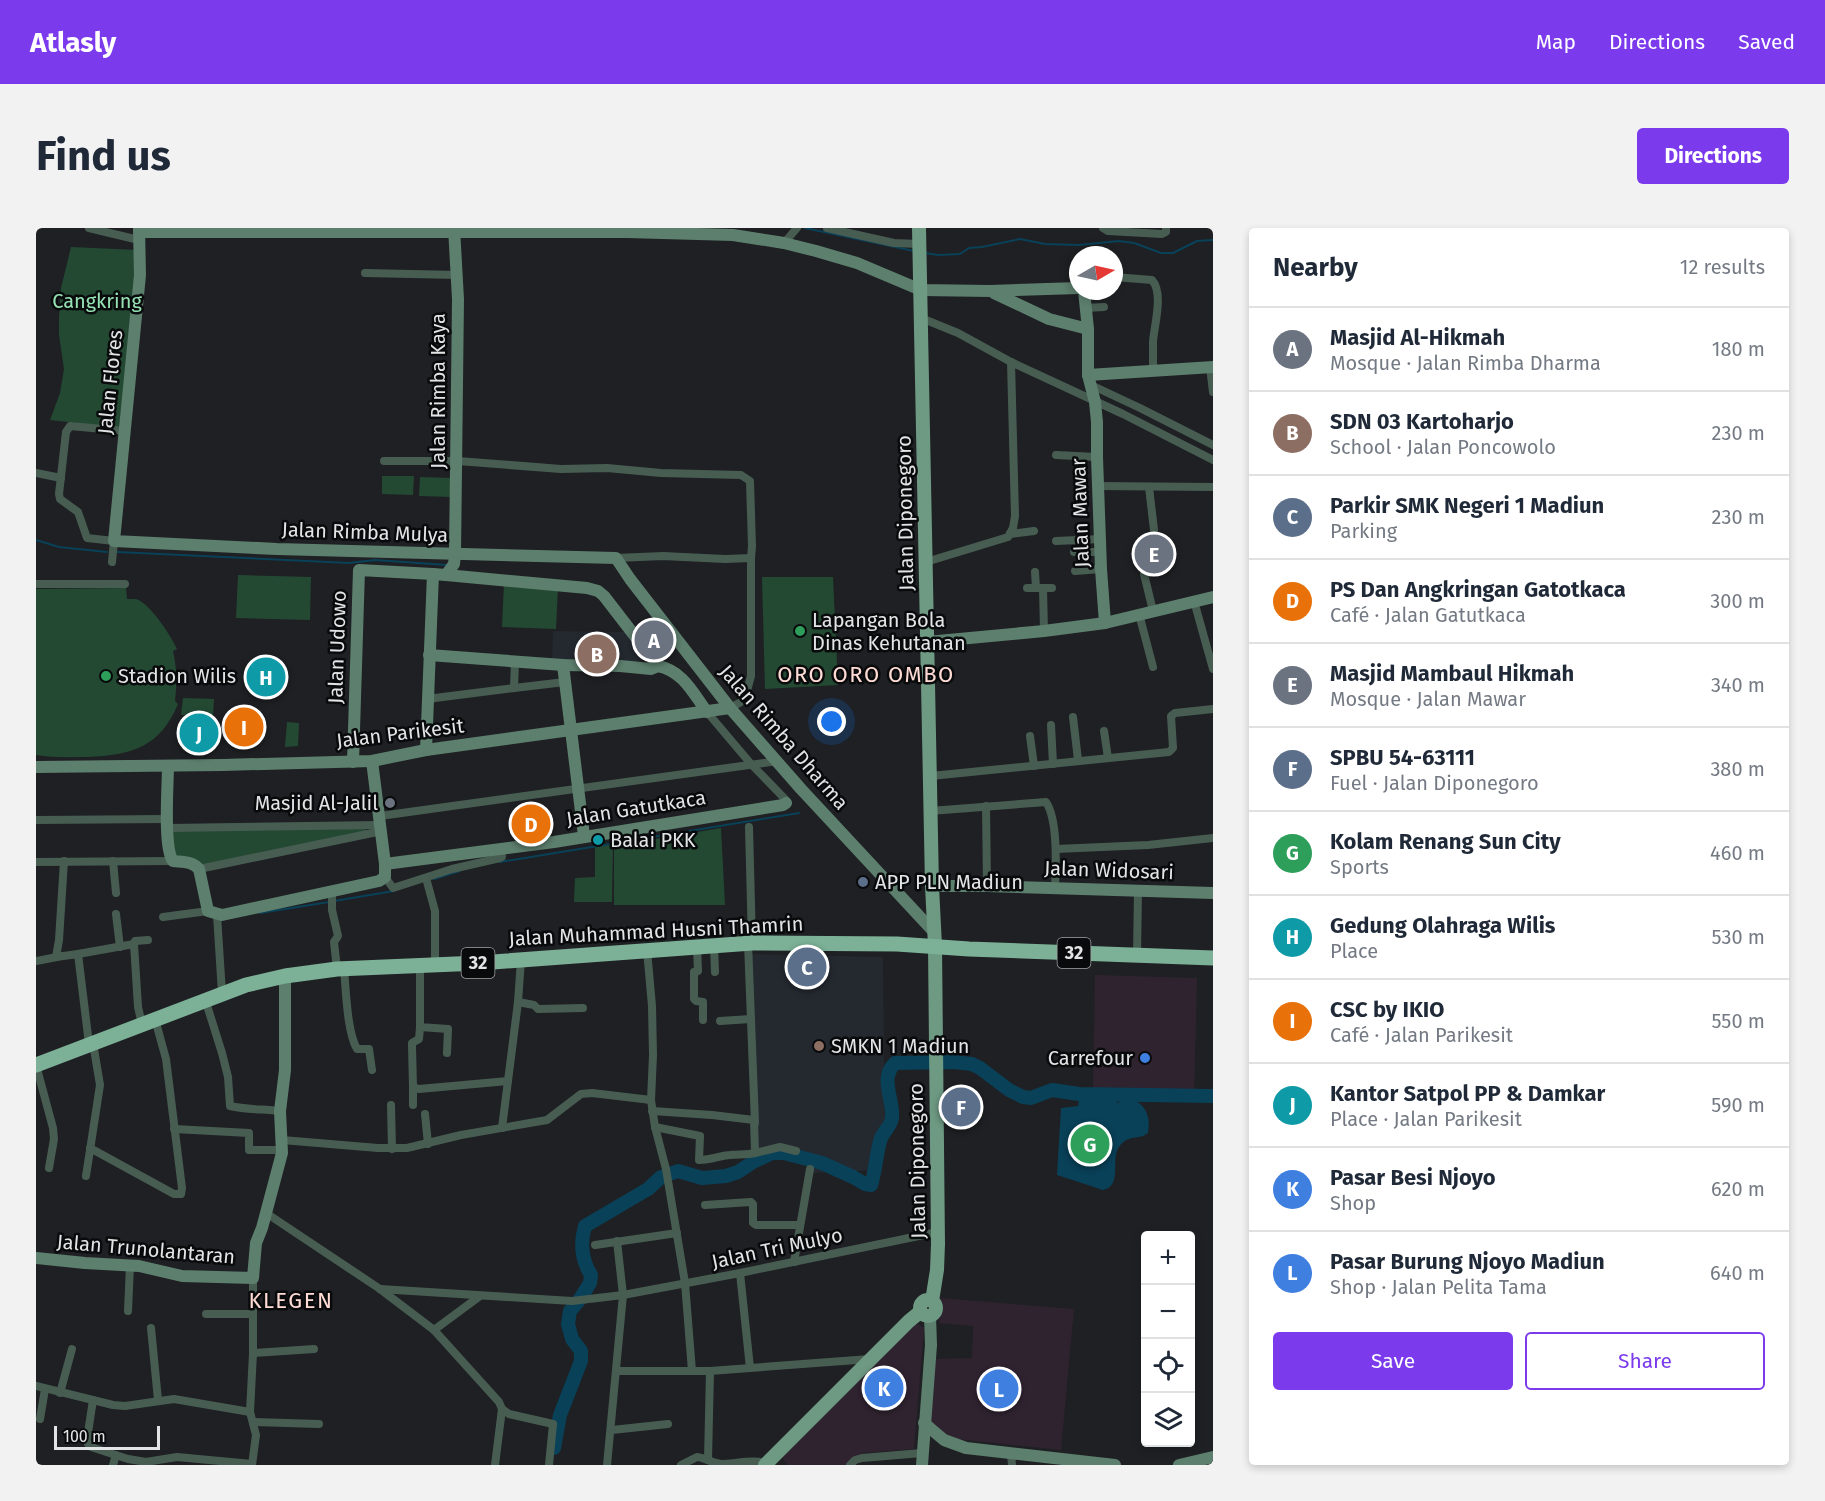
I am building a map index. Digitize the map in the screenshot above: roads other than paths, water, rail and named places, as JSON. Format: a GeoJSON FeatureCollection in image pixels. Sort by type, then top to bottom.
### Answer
{"type":"FeatureCollection","features":[{"type":"Feature","properties":{"kind":"highway","name":"Jalan Muhammad Husni Thamrin"},"geometry":{"type":"LineString","coordinates":[[36,1065],[205,999],[246,985],[285,976],[340,969],[522,960],[714,945],[934,939]]}},
{"type":"Feature","properties":{"kind":"highway","name":"32"},"geometry":{"type":"LineString","coordinates":[[934,939],[969,949],[1213,958]]}},
{"type":"Feature","properties":{"kind":"main road","name":"Jalan Diponegoro"},"geometry":{"type":"LineString","coordinates":[[919,228],[938,1232],[937,1270],[932,1301],[923,1301],[920,1306],[925,1314]]}},
{"type":"Feature","properties":{"kind":"main road"},"geometry":{"type":"LineString","coordinates":[[767,1464],[870,1359],[925,1314]]}},
{"type":"Feature","properties":{"kind":"street"},"geometry":{"type":"LineString","coordinates":[[89,228],[139,233],[314,230],[703,231],[784,243],[847,260],[921,290],[1069,288]]}},
{"type":"Feature","properties":{"kind":"street"},"geometry":{"type":"LineString","coordinates":[[784,243],[797,228]]}},
{"type":"Feature","properties":{"kind":"street"},"geometry":{"type":"LineString","coordinates":[[826,228],[919,250]]}},
{"type":"Feature","properties":{"kind":"street"},"geometry":{"type":"LineString","coordinates":[[1103,228],[1108,231],[1162,234],[1166,232],[1166,228]]}},
{"type":"Feature","properties":{"kind":"street","name":"Jalan Rimba Kaya"},"geometry":{"type":"LineString","coordinates":[[455,230],[458,275],[458,461],[455,554]]}},
{"type":"Feature","properties":{"kind":"street","name":"Jalan Flores"},"geometry":{"type":"LineString","coordinates":[[114,542],[140,275],[139,233]]}},
{"type":"Feature","properties":{"kind":"street"},"geometry":{"type":"LineString","coordinates":[[365,273],[458,275]]}},
{"type":"Feature","properties":{"kind":"street"},"geometry":{"type":"LineString","coordinates":[[1123,279],[1154,281],[1158,309],[1153,340],[1153,371]]}},
{"type":"Feature","properties":{"kind":"street"},"geometry":{"type":"LineString","coordinates":[[990,291],[1049,318],[1088,329]]}},
{"type":"Feature","properties":{"kind":"street","name":"Jalan Mawar"},"geometry":{"type":"LineString","coordinates":[[1085,300],[1089,380],[1097,422],[1100,552],[1105,623]]}},
{"type":"Feature","properties":{"kind":"street"},"geometry":{"type":"LineString","coordinates":[[1086,308],[1104,307]]}},
{"type":"Feature","properties":{"kind":"street"},"geometry":{"type":"LineString","coordinates":[[921,318],[958,333],[1011,362],[1213,459]]}},
{"type":"Feature","properties":{"kind":"street"},"geometry":{"type":"LineString","coordinates":[[926,562],[1008,537],[1014,528],[1011,362]]}},
{"type":"Feature","properties":{"kind":"street"},"geometry":{"type":"LineString","coordinates":[[1089,380],[1153,371],[1211,367],[1213,392]]}},
{"type":"Feature","properties":{"kind":"street"},"geometry":{"type":"LineString","coordinates":[[1089,380],[1213,445]]}},
{"type":"Feature","properties":{"kind":"street"},"geometry":{"type":"LineString","coordinates":[[112,562],[114,542],[87,538],[78,512],[60,499],[61,478],[66,432],[69,426],[124,431]]}},
{"type":"Feature","properties":{"kind":"street"},"geometry":{"type":"LineString","coordinates":[[1056,455],[1097,457]]}},
{"type":"Feature","properties":{"kind":"street"},"geometry":{"type":"LineString","coordinates":[[384,461],[458,461],[561,469],[607,468],[661,473],[741,475],[750,481],[752,489],[751,676],[745,698],[730,708]]}},
{"type":"Feature","properties":{"kind":"street"},"geometry":{"type":"LineString","coordinates":[[36,473],[61,478]]}},
{"type":"Feature","properties":{"kind":"street"},"geometry":{"type":"LineString","coordinates":[[1098,486],[1213,487]]}},
{"type":"Feature","properties":{"kind":"street"},"geometry":{"type":"LineString","coordinates":[[1149,487],[1154,530]]}},
{"type":"Feature","properties":{"kind":"street"},"geometry":{"type":"LineString","coordinates":[[1010,534],[1034,531]]}},
{"type":"Feature","properties":{"kind":"street"},"geometry":{"type":"LineString","coordinates":[[1056,540],[1100,538]]}},
{"type":"Feature","properties":{"kind":"street","name":"Jalan Rimba Mulya"},"geometry":{"type":"LineString","coordinates":[[114,542],[616,558]]}},
{"type":"Feature","properties":{"kind":"street"},"geometry":{"type":"LineString","coordinates":[[1074,552],[1100,552]]}},
{"type":"Feature","properties":{"kind":"street"},"geometry":{"type":"LineString","coordinates":[[446,575],[454,564],[455,554]]}},
{"type":"Feature","properties":{"kind":"street"},"geometry":{"type":"LineString","coordinates":[[616,558],[663,556],[751,558]]}},
{"type":"Feature","properties":{"kind":"street","name":"Jalan Rimba Dharma"},"geometry":{"type":"LineString","coordinates":[[616,558],[730,708],[912,910],[934,939]]}},
{"type":"Feature","properties":{"kind":"street"},"geometry":{"type":"LineString","coordinates":[[1075,571],[1101,569]]}},
{"type":"Feature","properties":{"kind":"street","name":"Jalan Udowo"},"geometry":{"type":"LineString","coordinates":[[353,762],[359,570],[433,574]]}},
{"type":"Feature","properties":{"kind":"street"},"geometry":{"type":"LineString","coordinates":[[1035,572],[1040,588],[1044,631]]}},
{"type":"Feature","properties":{"kind":"street"},"geometry":{"type":"LineString","coordinates":[[426,750],[433,574],[587,588],[598,591],[658,666]]}},
{"type":"Feature","properties":{"kind":"street"},"geometry":{"type":"LineString","coordinates":[[1144,574],[1153,610]]}},
{"type":"Feature","properties":{"kind":"street"},"geometry":{"type":"LineString","coordinates":[[36,584],[125,584]]}},
{"type":"Feature","properties":{"kind":"street"},"geometry":{"type":"LineString","coordinates":[[927,642],[1105,623],[1213,597]]}},
{"type":"Feature","properties":{"kind":"street"},"geometry":{"type":"LineString","coordinates":[[1194,601],[1213,669]]}},
{"type":"Feature","properties":{"kind":"street"},"geometry":{"type":"LineString","coordinates":[[1138,614],[1154,667]]}},
{"type":"Feature","properties":{"kind":"street"},"geometry":{"type":"LineString","coordinates":[[429,655],[563,665],[669,668],[681,676],[707,712],[751,764],[786,800],[786,803]]}},
{"type":"Feature","properties":{"kind":"street"},"geometry":{"type":"LineString","coordinates":[[514,688],[515,661]]}},
{"type":"Feature","properties":{"kind":"street"},"geometry":{"type":"LineString","coordinates":[[563,665],[584,836]]}},
{"type":"Feature","properties":{"kind":"street"},"geometry":{"type":"LineString","coordinates":[[427,699],[565,682]]}},
{"type":"Feature","properties":{"kind":"street","name":"Jalan Parikesit"},"geometry":{"type":"LineString","coordinates":[[36,766],[168,766],[372,761],[426,750],[730,708]]}},
{"type":"Feature","properties":{"kind":"street"},"geometry":{"type":"LineString","coordinates":[[931,776],[1169,752],[1173,748],[1171,716],[1178,713],[1213,709]]}},
{"type":"Feature","properties":{"kind":"street"},"geometry":{"type":"LineString","coordinates":[[1073,717],[1078,760]]}},
{"type":"Feature","properties":{"kind":"street"},"geometry":{"type":"LineString","coordinates":[[1051,725],[1053,764]]}},
{"type":"Feature","properties":{"kind":"street"},"geometry":{"type":"LineString","coordinates":[[1104,731],[1108,758]]}},
{"type":"Feature","properties":{"kind":"street"},"geometry":{"type":"LineString","coordinates":[[1030,736],[1034,766]]}},
{"type":"Feature","properties":{"kind":"street"},"geometry":{"type":"LineString","coordinates":[[372,761],[386,864],[384,881]]}},
{"type":"Feature","properties":{"kind":"street"},"geometry":{"type":"LineString","coordinates":[[198,869],[381,824],[578,789],[778,761]]}},
{"type":"Feature","properties":{"kind":"street"},"geometry":{"type":"LineString","coordinates":[[168,766],[167,824],[169,854],[173,861]]}},
{"type":"Feature","properties":{"kind":"street"},"geometry":{"type":"LineString","coordinates":[[930,811],[1046,802],[1049,804],[1056,849],[1055,888]]}},
{"type":"Feature","properties":{"kind":"street","name":"Jalan Gatutkaca"},"geometry":{"type":"LineString","coordinates":[[386,864],[584,836],[786,803]]}},
{"type":"Feature","properties":{"kind":"street"},"geometry":{"type":"LineString","coordinates":[[986,806],[987,886]]}},
{"type":"Feature","properties":{"kind":"street"},"geometry":{"type":"LineString","coordinates":[[36,820],[167,824],[381,824]]}},
{"type":"Feature","properties":{"kind":"street"},"geometry":{"type":"LineString","coordinates":[[749,826],[755,1153]]}},
{"type":"Feature","properties":{"kind":"street"},"geometry":{"type":"LineString","coordinates":[[1056,849],[1148,845],[1213,838]]}},
{"type":"Feature","properties":{"kind":"street"},"geometry":{"type":"LineString","coordinates":[[163,917],[212,913],[384,881],[393,888],[427,880],[452,869],[500,858],[502,857],[501,848]]}},
{"type":"Feature","properties":{"kind":"street"},"geometry":{"type":"LineString","coordinates":[[57,957],[64,861]]}},
{"type":"Feature","properties":{"kind":"street"},"geometry":{"type":"LineString","coordinates":[[113,861],[116,893]]}},
{"type":"Feature","properties":{"kind":"street"},"geometry":{"type":"LineString","coordinates":[[36,862],[190,862],[198,869],[212,913],[222,993]]}},
{"type":"Feature","properties":{"kind":"street"},"geometry":{"type":"LineString","coordinates":[[413,1105],[412,1043],[418,1038],[420,1027],[435,911],[427,880]]}},
{"type":"Feature","properties":{"kind":"street","name":"Jalan Widosari"},"geometry":{"type":"LineString","coordinates":[[932,886],[1213,893]]}},
{"type":"Feature","properties":{"kind":"street"},"geometry":{"type":"LineString","coordinates":[[332,891],[332,910],[338,936],[334,942],[350,1028],[357,1048],[369,1049],[372,1070]]}},
{"type":"Feature","properties":{"kind":"street"},"geometry":{"type":"LineString","coordinates":[[1137,955],[1138,891]]}},
{"type":"Feature","properties":{"kind":"street"},"geometry":{"type":"LineString","coordinates":[[116,915],[120,947]]}},
{"type":"Feature","properties":{"kind":"street"},"geometry":{"type":"LineString","coordinates":[[36,961],[148,940]]}},
{"type":"Feature","properties":{"kind":"street"},"geometry":{"type":"LineString","coordinates":[[90,1148],[178,1195],[181,1194],[166,1059],[149,1021],[138,1007],[134,944]]}},
{"type":"Feature","properties":{"kind":"street"},"geometry":{"type":"LineString","coordinates":[[714,945],[715,972]]}},
{"type":"Feature","properties":{"kind":"street"},"geometry":{"type":"LineString","coordinates":[[697,946],[698,971],[694,972],[694,999],[703,1002],[703,1020]]}},
{"type":"Feature","properties":{"kind":"street"},"geometry":{"type":"LineString","coordinates":[[647,950],[653,1048],[652,1111],[667,1173],[685,1284],[692,1371]]}},
{"type":"Feature","properties":{"kind":"street"},"geometry":{"type":"LineString","coordinates":[[78,954],[91,1044],[100,1085],[86,1176]]}},
{"type":"Feature","properties":{"kind":"street"},"geometry":{"type":"LineString","coordinates":[[502,1128],[522,960]]}},
{"type":"Feature","properties":{"kind":"street"},"geometry":{"type":"LineString","coordinates":[[93,1400],[87,1439],[91,1447],[128,1459],[146,1462],[177,1457],[252,1464],[256,1435],[250,1412],[253,1278],[256,1243],[266,1213],[282,1145],[280,1111],[285,1070],[285,976]]}},
{"type":"Feature","properties":{"kind":"street"},"geometry":{"type":"LineString","coordinates":[[205,999],[228,1077],[230,1106],[250,1110],[280,1111]]}},
{"type":"Feature","properties":{"kind":"street"},"geometry":{"type":"LineString","coordinates":[[518,1002],[534,1005],[538,1009],[583,1008]]}},
{"type":"Feature","properties":{"kind":"street"},"geometry":{"type":"LineString","coordinates":[[720,1021],[751,1018]]}},
{"type":"Feature","properties":{"kind":"street"},"geometry":{"type":"LineString","coordinates":[[420,1027],[448,1029],[447,1053]]}},
{"type":"Feature","properties":{"kind":"street"},"geometry":{"type":"LineString","coordinates":[[36,1065],[53,1128],[54,1139],[49,1168]]}},
{"type":"Feature","properties":{"kind":"street"},"geometry":{"type":"LineString","coordinates":[[413,1087],[419,1089],[508,1081]]}},
{"type":"Feature","properties":{"kind":"street"},"geometry":{"type":"LineString","coordinates":[[174,1129],[249,1133],[249,1150],[282,1145],[392,1149],[547,1120],[581,1094],[651,1100]]}},
{"type":"Feature","properties":{"kind":"street"},"geometry":{"type":"LineString","coordinates":[[391,1105],[392,1149]]}},
{"type":"Feature","properties":{"kind":"street"},"geometry":{"type":"LineString","coordinates":[[652,1111],[712,1115],[754,1120],[755,1123]]}},
{"type":"Feature","properties":{"kind":"street"},"geometry":{"type":"LineString","coordinates":[[425,1114],[428,1144]]}},
{"type":"Feature","properties":{"kind":"street"},"geometry":{"type":"LineString","coordinates":[[654,1126],[700,1136],[699,1160],[713,1160],[722,1156],[744,1155],[780,1147],[796,1152]]}},
{"type":"Feature","properties":{"kind":"street"},"geometry":{"type":"LineString","coordinates":[[794,1262],[810,1169]]}},
{"type":"Feature","properties":{"kind":"street"},"geometry":{"type":"LineString","coordinates":[[705,1204],[751,1202],[753,1204],[753,1223],[756,1225],[800,1225]]}},
{"type":"Feature","properties":{"kind":"street"},"geometry":{"type":"LineString","coordinates":[[266,1213],[380,1289],[434,1330],[499,1402],[502,1409],[495,1465]]}},
{"type":"Feature","properties":{"kind":"street","name":"Jalan Tri Mulyo"},"geometry":{"type":"LineString","coordinates":[[380,1289],[572,1301],[624,1295],[685,1284],[938,1232]]}},
{"type":"Feature","properties":{"kind":"street"},"geometry":{"type":"LineString","coordinates":[[595,1245],[677,1233]]}},
{"type":"Feature","properties":{"kind":"street"},"geometry":{"type":"LineString","coordinates":[[608,1465],[624,1295],[617,1242]]}},
{"type":"Feature","properties":{"kind":"street","name":"Jalan Trunolantaran"},"geometry":{"type":"LineString","coordinates":[[36,1258],[130,1265],[182,1276],[253,1278]]}},
{"type":"Feature","properties":{"kind":"street"},"geometry":{"type":"LineString","coordinates":[[128,1311],[130,1265]]}},
{"type":"Feature","properties":{"kind":"street"},"geometry":{"type":"LineString","coordinates":[[740,1273],[750,1368]]}},
{"type":"Feature","properties":{"kind":"street"},"geometry":{"type":"LineString","coordinates":[[434,1330],[480,1296]]}},
{"type":"Feature","properties":{"kind":"street"},"geometry":{"type":"LineString","coordinates":[[206,1314],[253,1314]]}},
{"type":"Feature","properties":{"kind":"street"},"geometry":{"type":"LineString","coordinates":[[850,1465],[862,1458],[922,1459],[931,1345],[925,1314]]}},
{"type":"Feature","properties":{"kind":"street"},"geometry":{"type":"LineString","coordinates":[[151,1328],[158,1400]]}},
{"type":"Feature","properties":{"kind":"street"},"geometry":{"type":"LineString","coordinates":[[60,1393],[72,1349]]}},
{"type":"Feature","properties":{"kind":"street"},"geometry":{"type":"LineString","coordinates":[[253,1353],[314,1349]]}},
{"type":"Feature","properties":{"kind":"street"},"geometry":{"type":"LineString","coordinates":[[616,1371],[710,1371],[870,1359]]}},
{"type":"Feature","properties":{"kind":"street"},"geometry":{"type":"LineString","coordinates":[[708,1460],[710,1371]]}},
{"type":"Feature","properties":{"kind":"street"},"geometry":{"type":"LineString","coordinates":[[40,1419],[40,1387],[125,1406],[158,1400],[182,1400],[250,1412]]}},
{"type":"Feature","properties":{"kind":"street"},"geometry":{"type":"LineString","coordinates":[[502,1409],[509,1414],[553,1424],[549,1465]]}},
{"type":"Feature","properties":{"kind":"street"},"geometry":{"type":"LineString","coordinates":[[253,1422],[319,1424]]}},
{"type":"Feature","properties":{"kind":"street"},"geometry":{"type":"LineString","coordinates":[[924,1423],[952,1444],[1012,1460],[1115,1465]]}},
{"type":"Feature","properties":{"kind":"street"},"geometry":{"type":"LineString","coordinates":[[612,1430],[668,1424]]}},
{"type":"Feature","properties":{"kind":"street"},"geometry":{"type":"LineString","coordinates":[[113,1465],[116,1455]]}},
{"type":"Feature","properties":{"kind":"street"},"geometry":{"type":"LineString","coordinates":[[681,1465],[697,1457],[722,1464],[758,1461],[767,1464]]}},
{"type":"Feature","properties":{"kind":"street"},"geometry":{"type":"LineString","coordinates":[[1179,1465],[1213,1458]]}},
{"type":"Feature","properties":{"kind":"water"},"geometry":{"type":"Polygon","coordinates":[[[1107,1097],[1116,1097],[1117,1103],[1129,1098],[1140,1104],[1148,1116],[1149,1127],[1145,1135],[1126,1140],[1119,1147],[1113,1183],[1103,1190],[1057,1175],[1061,1108],[1078,1106],[1079,1100],[1106,1100],[1107,1097]]]}},
{"type":"Feature","properties":{"kind":"waterway"},"geometry":{"type":"LineString","coordinates":[[805,228],[914,251]]}},
{"type":"Feature","properties":{"kind":"waterway"},"geometry":{"type":"LineString","coordinates":[[925,253],[960,254],[969,248],[1020,239],[1045,244],[1079,245],[1119,241],[1134,243],[1161,253],[1173,253],[1197,241],[1213,240]]}},
{"type":"Feature","properties":{"kind":"waterway"},"geometry":{"type":"LineString","coordinates":[[36,540],[59,547],[107,552]]}},
{"type":"Feature","properties":{"kind":"waterway"},"geometry":{"type":"LineString","coordinates":[[117,552],[349,563],[375,560],[447,565]]}},
{"type":"Feature","properties":{"kind":"waterway"},"geometry":{"type":"LineString","coordinates":[[500,862],[799,813]]}},
{"type":"Feature","properties":{"kind":"waterway"},"geometry":{"type":"LineString","coordinates":[[434,879],[460,871]]}},
{"type":"Feature","properties":{"kind":"waterway"},"geometry":{"type":"LineString","coordinates":[[334,901],[394,891]]}},
{"type":"Feature","properties":{"kind":"waterway"},"geometry":{"type":"LineString","coordinates":[[260,913],[329,902]]}},
{"type":"Feature","properties":{"kind":"waterway"},"geometry":{"type":"LineString","coordinates":[[554,1448],[560,1415],[581,1361],[581,1351],[572,1339],[568,1324],[570,1311],[590,1283],[591,1275],[582,1251],[585,1226],[648,1189],[661,1177],[678,1171],[702,1178],[726,1176],[772,1153],[784,1153],[822,1163],[871,1185],[881,1138],[892,1118],[888,1076],[895,1063],[972,1064],[1009,1090],[1031,1098],[1052,1090],[1079,1094],[1213,1096]]}},
{"type":"Feature","properties":{"kind":"place","name":"Masjid Mambaul Hikmah"},"geometry":{"type":"Point","coordinates":[1154,554]}},
{"type":"Feature","properties":{"kind":"place","name":"Lapangan Bola Dinas Kehutanan"},"geometry":{"type":"Point","coordinates":[800,631]}},
{"type":"Feature","properties":{"kind":"place","name":"Masjid Al-Hikmah"},"geometry":{"type":"Point","coordinates":[654,640]}},
{"type":"Feature","properties":{"kind":"place","name":"SDN 03 Kartoharjo"},"geometry":{"type":"Point","coordinates":[597,654]}},
{"type":"Feature","properties":{"kind":"place","name":"Stadion Wilis"},"geometry":{"type":"Point","coordinates":[106,676]}},
{"type":"Feature","properties":{"kind":"place","name":"Gedung Olahraga Wilis"},"geometry":{"type":"Point","coordinates":[266,677]}},
{"type":"Feature","properties":{"kind":"place","name":"CSC by IKIO"},"geometry":{"type":"Point","coordinates":[244,727]}},
{"type":"Feature","properties":{"kind":"place","name":"Kantor Satpol PP & Damkar"},"geometry":{"type":"Point","coordinates":[199,733]}},
{"type":"Feature","properties":{"kind":"place","name":"Masjid Al-Jalil"},"geometry":{"type":"Point","coordinates":[390,803]}},
{"type":"Feature","properties":{"kind":"place","name":"PS Dan Angkringan Gatotkaca"},"geometry":{"type":"Point","coordinates":[531,824]}},
{"type":"Feature","properties":{"kind":"place","name":"Balai PKK"},"geometry":{"type":"Point","coordinates":[598,840]}},
{"type":"Feature","properties":{"kind":"place","name":"APP PLN Madiun"},"geometry":{"type":"Point","coordinates":[863,882]}},
{"type":"Feature","properties":{"kind":"place","name":"Parkir SMK Negeri 1 Madiun"},"geometry":{"type":"Point","coordinates":[807,967]}},
{"type":"Feature","properties":{"kind":"place","name":"SMKN 1 Madiun"},"geometry":{"type":"Point","coordinates":[819,1046]}},
{"type":"Feature","properties":{"kind":"place","name":"Carrefour"},"geometry":{"type":"Point","coordinates":[1145,1058]}},
{"type":"Feature","properties":{"kind":"place","name":"SPBU 54-63111"},"geometry":{"type":"Point","coordinates":[961,1107]}},
{"type":"Feature","properties":{"kind":"place","name":"Kolam Renang Sun City"},"geometry":{"type":"Point","coordinates":[1090,1144]}},
{"type":"Feature","properties":{"kind":"place","name":"Pasar Besi Njoyo"},"geometry":{"type":"Point","coordinates":[884,1388]}},
{"type":"Feature","properties":{"kind":"place","name":"Pasar Burung Njoyo Madiun"},"geometry":{"type":"Point","coordinates":[999,1389]}},
{"type":"Feature","properties":{"kind":"district","name":"ORO ORO OMBO"},"geometry":{"type":"Point","coordinates":[866,674]}},
{"type":"Feature","properties":{"kind":"district","name":"KLEGEN"},"geometry":{"type":"Point","coordinates":[291,1300]}},
{"type":"Feature","properties":{"kind":"park label","name":"Cangkring"},"geometry":{"type":"Point","coordinates":[97,301]}}]}
